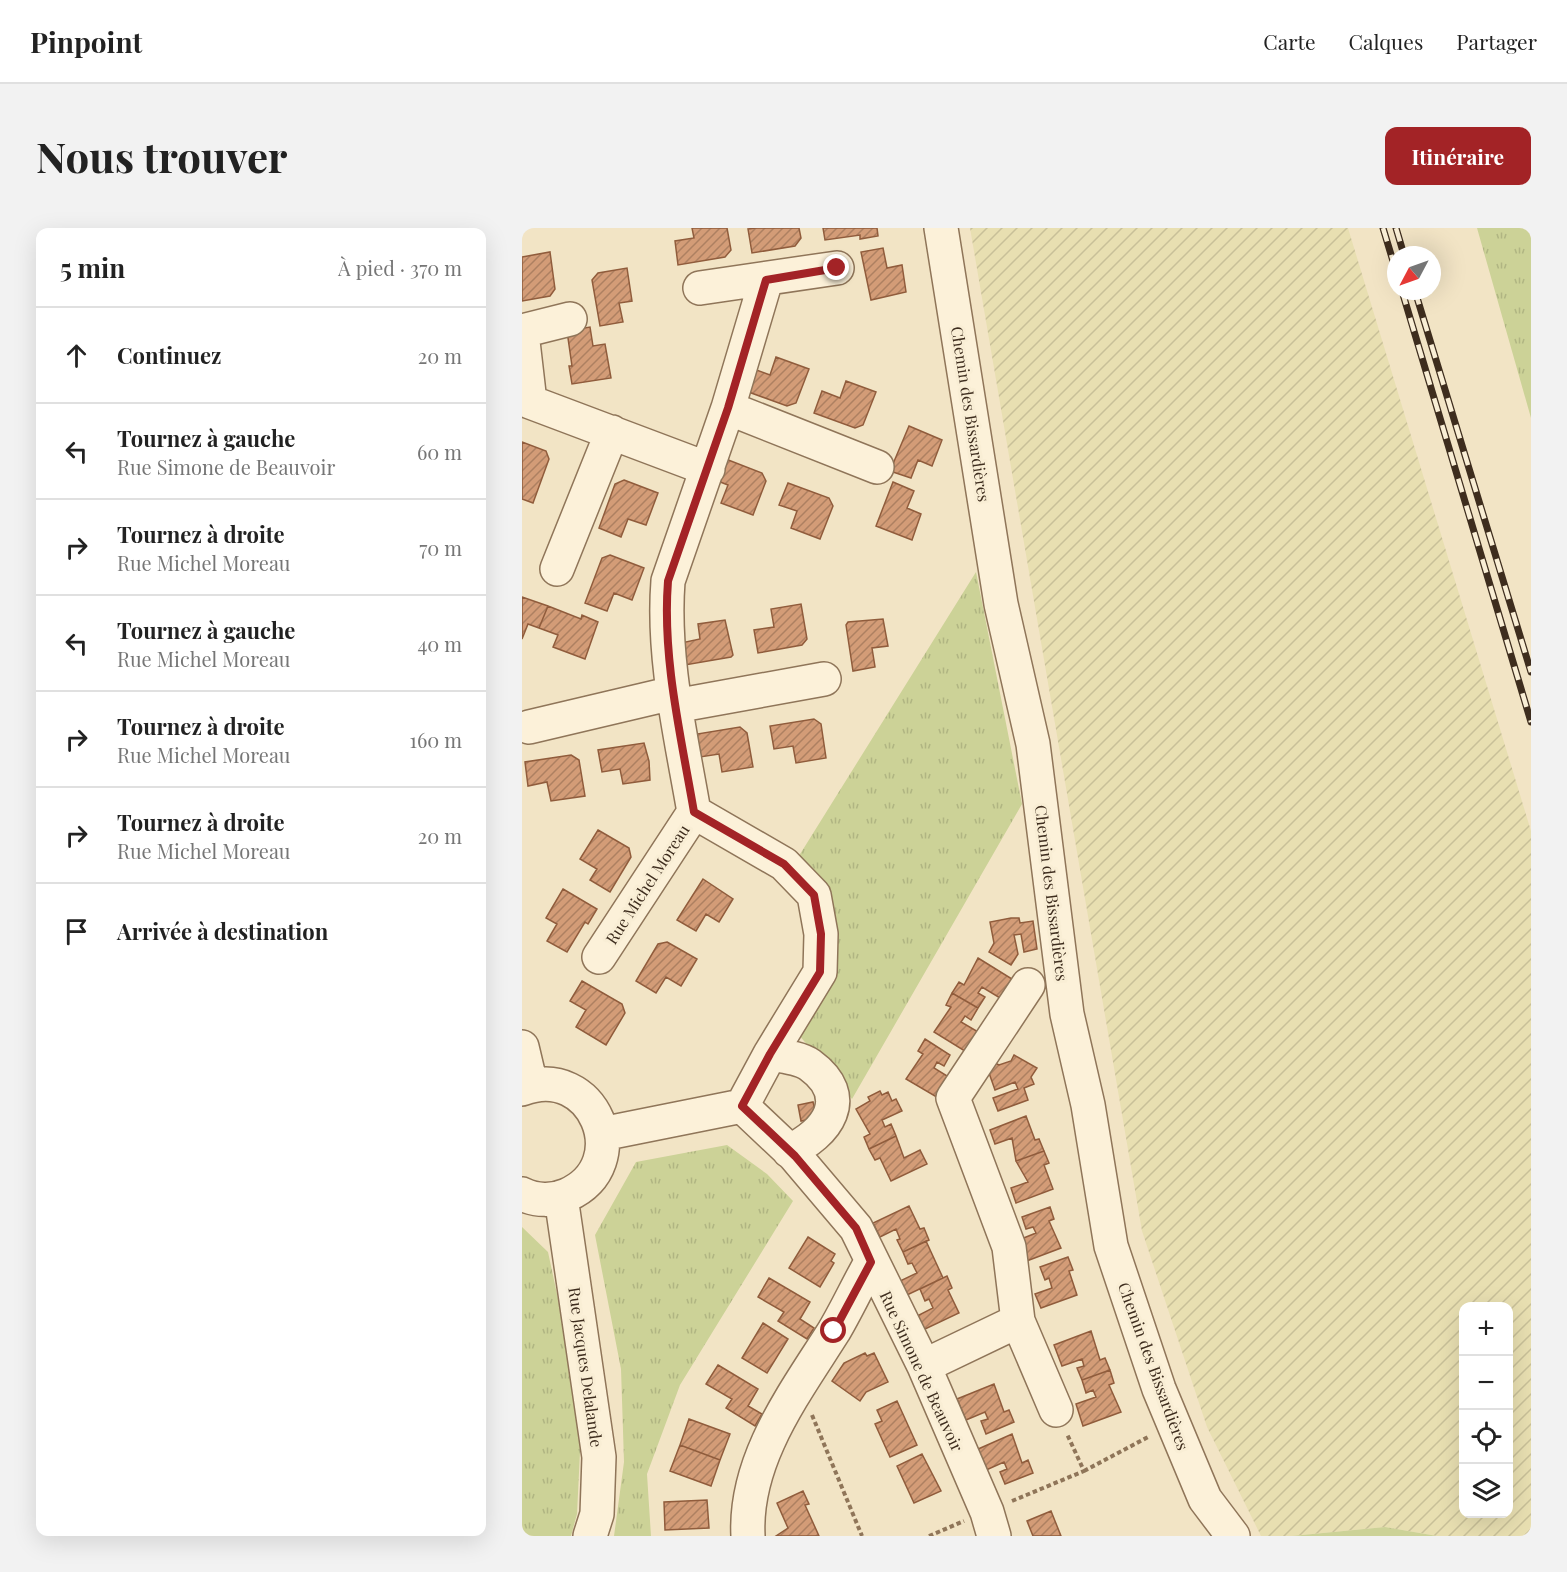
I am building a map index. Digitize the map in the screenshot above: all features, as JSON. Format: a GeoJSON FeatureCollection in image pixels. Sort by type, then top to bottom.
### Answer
{"type":"FeatureCollection","features":[{"type":"Feature","properties":{"kind":"street","name":"Chemin des Bissardières"},"geometry":{"type":"LineString","coordinates":[[941,228],[1001,604],[1033,744],[1067,1014],[1088,1105],[1111,1246],[1172,1420],[1205,1499],[1233,1536]]}},
{"type":"Feature","properties":{"kind":"street"},"geometry":{"type":"LineString","coordinates":[[700,288],[837,268]]}},
{"type":"Feature","properties":{"kind":"street","name":"Rue Michel Moreau"},"geometry":{"type":"LineString","coordinates":[[599,957],[694,812],[674,700],[666,608],[668,581],[728,408],[766,280]]}},
{"type":"Feature","properties":{"kind":"street"},"geometry":{"type":"LineString","coordinates":[[570,319],[522,332],[530,402],[708,469]]}},
{"type":"Feature","properties":{"kind":"street"},"geometry":{"type":"LineString","coordinates":[[728,408],[877,467]]}},
{"type":"Feature","properties":{"kind":"street"},"geometry":{"type":"LineString","coordinates":[[557,569],[612,432]]}},
{"type":"Feature","properties":{"kind":"street"},"geometry":{"type":"LineString","coordinates":[[529,727],[674,700],[824,679]]}},
{"type":"Feature","properties":{"kind":"street","name":"Rue Michel Moreau"},"geometry":{"type":"LineString","coordinates":[[694,812],[784,864],[814,895],[821,934],[820,972],[770,1054],[742,1106]]}},
{"type":"Feature","properties":{"kind":"street"},"geometry":{"type":"LineString","coordinates":[[1028,985],[953,1098],[1009,1247],[1018,1321],[1056,1410]]}},
{"type":"Feature","properties":{"kind":"street"},"geometry":{"type":"LineString","coordinates":[[522,1047],[526,1087],[550,1084],[569,1089],[597,1116],[602,1134],[602,1151],[597,1166],[582,1185],[561,1197],[544,1200],[522,1194]]}},
{"type":"Feature","properties":{"kind":"street"},"geometry":{"type":"LineString","coordinates":[[770,1054],[809,1064],[824,1079],[833,1096],[832,1112],[825,1126],[815,1138],[789,1152]]}},
{"type":"Feature","properties":{"kind":"street"},"geometry":{"type":"LineString","coordinates":[[602,1134],[742,1106]]}},
{"type":"Feature","properties":{"kind":"street","name":"Rue Simone de Beauvoir"},"geometry":{"type":"LineString","coordinates":[[742,1106],[789,1152],[856,1228],[924,1366],[990,1524]]}},
{"type":"Feature","properties":{"kind":"street","name":"Rue Jacques Delalande"},"geometry":{"type":"LineString","coordinates":[[561,1197],[599,1457],[597,1514],[590,1536]]}},
{"type":"Feature","properties":{"kind":"street"},"geometry":{"type":"LineString","coordinates":[[748,1536],[753,1484],[767,1445],[792,1396],[834,1331],[871,1262]]}},
{"type":"Feature","properties":{"kind":"street"},"geometry":{"type":"LineString","coordinates":[[834,1331],[862,1316],[897,1315]]}},
{"type":"Feature","properties":{"kind":"street"},"geometry":{"type":"LineString","coordinates":[[924,1366],[1018,1321]]}},
{"type":"Feature","properties":{"kind":"path"},"geometry":{"type":"LineString","coordinates":[[792,1396],[810,1410],[862,1536]]}},
{"type":"Feature","properties":{"kind":"path"},"geometry":{"type":"LineString","coordinates":[[1056,1410],[1084,1471]]}},
{"type":"Feature","properties":{"kind":"path"},"geometry":{"type":"LineString","coordinates":[[929,1536],[990,1524],[1084,1471],[1140,1443],[1172,1420]]}},
{"type":"Feature","properties":{"kind":"shaded area"},"geometry":{"type":"Polygon","coordinates":[[[970,228],[1348,228],[1531,831],[1531,1536],[1437,1536],[1385,1527],[1292,1536],[1261,1536],[1207,1427],[1142,1231],[970,228]]]}},
{"type":"Feature","properties":{"kind":"green space"},"geometry":{"type":"Polygon","coordinates":[[[1477,228],[1531,228],[1531,418],[1477,228]]]}},
{"type":"Feature","properties":{"kind":"green space"},"geometry":{"type":"Polygon","coordinates":[[[976,572],[1022,804],[852,1099],[799,1035],[832,971],[797,859],[976,572]]]}},
{"type":"Feature","properties":{"kind":"green space"},"geometry":{"type":"Polygon","coordinates":[[[727,1145],[767,1174],[793,1201],[680,1385],[647,1474],[651,1536],[614,1536],[624,1462],[621,1369],[595,1235],[636,1162],[727,1145]]]}},
{"type":"Feature","properties":{"kind":"green space"},"geometry":{"type":"Polygon","coordinates":[[[522,1227],[548,1252],[582,1411],[577,1514],[571,1536],[524,1536],[522,1530],[522,1227]]]}},
{"type":"Feature","properties":{"kind":"green space"},"geometry":{"type":"Polygon","coordinates":[[[1385,1527],[1437,1536],[1292,1536],[1385,1527]]]}},
{"type":"Feature","properties":{"kind":"building"},"geometry":{"type":"Polygon","coordinates":[[[692,228],[727,228],[731,250],[725,257],[678,265],[675,241],[694,238],[692,228]]]}},
{"type":"Feature","properties":{"kind":"building"},"geometry":{"type":"Polygon","coordinates":[[[799,228],[801,238],[795,246],[752,253],[748,229],[799,228]]]}},
{"type":"Feature","properties":{"kind":"building"},"geometry":{"type":"Polygon","coordinates":[[[823,228],[877,228],[878,236],[860,239],[860,235],[825,240],[823,228]]]}},
{"type":"Feature","properties":{"kind":"building"},"geometry":{"type":"Polygon","coordinates":[[[883,248],[887,268],[902,265],[906,292],[871,300],[861,252],[883,248]]]}},
{"type":"Feature","properties":{"kind":"building"},"geometry":{"type":"Polygon","coordinates":[[[550,252],[555,289],[550,296],[522,301],[522,257],[550,252]]]}},
{"type":"Feature","properties":{"kind":"building"},"geometry":{"type":"Polygon","coordinates":[[[627,268],[632,301],[619,303],[623,322],[600,326],[592,280],[598,273],[627,268]]]}},
{"type":"Feature","properties":{"kind":"building"},"geometry":{"type":"Polygon","coordinates":[[[590,327],[593,346],[605,344],[611,378],[572,384],[567,331],[590,327]]]}},
{"type":"Feature","properties":{"kind":"building"},"geometry":{"type":"Polygon","coordinates":[[[776,357],[809,369],[796,403],[787,406],[743,390],[751,368],[770,375],[776,357]]]}},
{"type":"Feature","properties":{"kind":"building"},"geometry":{"type":"Polygon","coordinates":[[[846,381],[876,392],[863,425],[855,428],[814,413],[822,391],[840,398],[846,381]]]}},
{"type":"Feature","properties":{"kind":"building"},"geometry":{"type":"Polygon","coordinates":[[[909,426],[942,440],[932,466],[918,460],[911,478],[890,471],[909,426]]]}},
{"type":"Feature","properties":{"kind":"building"},"geometry":{"type":"Polygon","coordinates":[[[522,442],[546,451],[549,459],[533,503],[522,499],[522,442]]]}},
{"type":"Feature","properties":{"kind":"building"},"geometry":{"type":"Polygon","coordinates":[[[718,456],[762,473],[766,481],[753,515],[721,503],[728,485],[710,478],[718,456]]]}},
{"type":"Feature","properties":{"kind":"building"},"geometry":{"type":"Polygon","coordinates":[[[624,480],[658,493],[646,525],[628,519],[621,537],[599,528],[615,484],[624,480]]]}},
{"type":"Feature","properties":{"kind":"building"},"geometry":{"type":"Polygon","coordinates":[[[893,482],[914,491],[907,508],[921,514],[912,540],[876,526],[893,482]]]}},
{"type":"Feature","properties":{"kind":"building"},"geometry":{"type":"Polygon","coordinates":[[[788,483],[829,498],[833,506],[820,539],[791,528],[797,511],[779,505],[788,483]]]}},
{"type":"Feature","properties":{"kind":"building"},"geometry":{"type":"Polygon","coordinates":[[[610,555],[644,568],[632,600],[614,593],[607,611],[585,603],[602,558],[610,555]]]}},
{"type":"Feature","properties":{"kind":"building"},"geometry":{"type":"Polygon","coordinates":[[[522,597],[548,606],[539,628],[528,624],[522,639],[522,597]]]}},
{"type":"Feature","properties":{"kind":"building"},"geometry":{"type":"Polygon","coordinates":[[[801,604],[807,639],[802,645],[758,653],[754,630],[774,627],[771,609],[801,604]]]}},
{"type":"Feature","properties":{"kind":"building"},"geometry":{"type":"Polygon","coordinates":[[[548,606],[581,619],[582,615],[598,622],[585,659],[553,647],[558,635],[539,628],[548,606]]]}},
{"type":"Feature","properties":{"kind":"building"},"geometry":{"type":"Polygon","coordinates":[[[883,619],[888,646],[872,648],[875,667],[853,671],[846,625],[848,622],[883,619]]]}},
{"type":"Feature","properties":{"kind":"building"},"geometry":{"type":"Polygon","coordinates":[[[725,620],[733,655],[685,665],[681,643],[700,639],[698,624],[725,620]]]}},
{"type":"Feature","properties":{"kind":"building"},"geometry":{"type":"Polygon","coordinates":[[[814,719],[821,724],[826,758],[796,763],[793,746],[774,749],[770,726],[814,719]]]}},
{"type":"Feature","properties":{"kind":"building"},"geometry":{"type":"Polygon","coordinates":[[[740,727],[747,733],[753,767],[722,772],[719,754],[700,757],[697,734],[740,727]]]}},
{"type":"Feature","properties":{"kind":"building"},"geometry":{"type":"Polygon","coordinates":[[[644,743],[649,761],[650,780],[623,784],[620,769],[602,772],[598,750],[644,743]]]}},
{"type":"Feature","properties":{"kind":"building"},"geometry":{"type":"Polygon","coordinates":[[[571,755],[579,760],[585,796],[551,801],[547,782],[528,786],[525,762],[571,755]]]}},
{"type":"Feature","properties":{"kind":"building"},"geometry":{"type":"Polygon","coordinates":[[[598,830],[629,848],[631,857],[610,892],[590,880],[597,869],[580,859],[598,830]]]}},
{"type":"Feature","properties":{"kind":"building"},"geometry":{"type":"Polygon","coordinates":[[[703,879],[733,899],[719,922],[706,914],[696,931],[677,920],[703,879]]]}},
{"type":"Feature","properties":{"kind":"building"},"geometry":{"type":"Polygon","coordinates":[[[563,889],[597,909],[588,924],[585,922],[567,952],[547,941],[557,924],[546,918],[563,889]]]}},
{"type":"Feature","properties":{"kind":"building"},"geometry":{"type":"Polygon","coordinates":[[[1019,918],[1020,923],[1033,921],[1037,949],[1024,952],[1021,934],[1014,935],[1018,954],[1011,965],[989,952],[994,943],[990,922],[1019,918]]]}},
{"type":"Feature","properties":{"kind":"building"},"geometry":{"type":"Polygon","coordinates":[[[667,942],[697,959],[681,986],[666,977],[656,993],[636,981],[658,944],[667,942]]]}},
{"type":"Feature","properties":{"kind":"building"},"geometry":{"type":"Polygon","coordinates":[[[978,958],[1012,979],[1000,998],[982,987],[978,993],[985,997],[978,1008],[952,993],[959,982],[964,985],[978,958]]]}},
{"type":"Feature","properties":{"kind":"building"},"geometry":{"type":"Polygon","coordinates":[[[582,981],[622,1004],[625,1013],[606,1045],[576,1027],[586,1010],[570,1001],[582,981]]]}},
{"type":"Feature","properties":{"kind":"building"},"geometry":{"type":"Polygon","coordinates":[[[952,993],[978,1008],[971,1020],[965,1016],[961,1022],[980,1033],[968,1053],[934,1032],[951,1007],[946,1005],[952,993]]]}},
{"type":"Feature","properties":{"kind":"building"},"geometry":{"type":"Polygon","coordinates":[[[925,1039],[950,1055],[944,1066],[937,1062],[934,1068],[952,1079],[940,1099],[906,1079],[923,1054],[918,1051],[925,1039]]]}},
{"type":"Feature","properties":{"kind":"building"},"geometry":{"type":"Polygon","coordinates":[[[1014,1055],[1037,1068],[1031,1077],[1034,1084],[1024,1088],[1028,1100],[998,1111],[993,1098],[1018,1089],[1015,1082],[995,1090],[988,1070],[993,1062],[999,1065],[1011,1061],[1014,1055]]]}},
{"type":"Feature","properties":{"kind":"building"},"geometry":{"type":"Polygon","coordinates":[[[880,1091],[882,1095],[888,1092],[892,1101],[896,1099],[902,1111],[882,1120],[885,1127],[891,1124],[896,1136],[869,1149],[864,1137],[870,1134],[856,1109],[870,1101],[868,1097],[880,1091]]]}},
{"type":"Feature","properties":{"kind":"building"},"geometry":{"type":"Polygon","coordinates":[[[813,1102],[817,1118],[801,1121],[798,1105],[813,1102]]]}},
{"type":"Feature","properties":{"kind":"building"},"geometry":{"type":"Polygon","coordinates":[[[1026,1116],[1035,1140],[1039,1139],[1044,1151],[1016,1161],[1012,1138],[995,1144],[990,1130],[1026,1116]]]}},
{"type":"Feature","properties":{"kind":"building"},"geometry":{"type":"Polygon","coordinates":[[[896,1136],[904,1158],[920,1150],[927,1164],[891,1181],[880,1158],[875,1160],[869,1149],[896,1136]]]}},
{"type":"Feature","properties":{"kind":"building"},"geometry":{"type":"Polygon","coordinates":[[[1044,1151],[1049,1163],[1044,1165],[1053,1189],[1016,1203],[1011,1188],[1028,1182],[1016,1161],[1044,1151]]]}},
{"type":"Feature","properties":{"kind":"building"},"geometry":{"type":"Polygon","coordinates":[[[909,1206],[920,1229],[924,1228],[929,1240],[903,1252],[897,1240],[900,1239],[896,1229],[880,1237],[873,1223],[909,1206]]]}},
{"type":"Feature","properties":{"kind":"building"},"geometry":{"type":"Polygon","coordinates":[[[1050,1207],[1054,1219],[1049,1221],[1061,1248],[1024,1262],[1016,1241],[1036,1233],[1033,1227],[1026,1229],[1022,1217],[1050,1207]]]}},
{"type":"Feature","properties":{"kind":"building"},"geometry":{"type":"Polygon","coordinates":[[[808,1237],[835,1254],[831,1261],[834,1263],[820,1287],[789,1268],[808,1237]]]}},
{"type":"Feature","properties":{"kind":"building"},"geometry":{"type":"Polygon","coordinates":[[[926,1241],[943,1278],[907,1295],[900,1281],[917,1273],[912,1263],[908,1264],[903,1252],[926,1241]]]}},
{"type":"Feature","properties":{"kind":"building"},"geometry":{"type":"Polygon","coordinates":[[[1068,1257],[1073,1270],[1069,1271],[1077,1295],[1041,1308],[1035,1294],[1052,1288],[1049,1278],[1045,1280],[1040,1267],[1068,1257]]]}},
{"type":"Feature","properties":{"kind":"building"},"geometry":{"type":"Polygon","coordinates":[[[947,1276],[952,1288],[948,1290],[959,1313],[923,1330],[917,1316],[933,1308],[929,1299],[925,1301],[920,1289],[947,1276]]]}},
{"type":"Feature","properties":{"kind":"building"},"geometry":{"type":"Polygon","coordinates":[[[769,1278],[810,1302],[800,1319],[814,1328],[807,1339],[778,1321],[784,1312],[758,1297],[769,1278]]]}},
{"type":"Feature","properties":{"kind":"building"},"geometry":{"type":"Polygon","coordinates":[[[763,1323],[788,1339],[767,1373],[742,1358],[763,1323]]]}},
{"type":"Feature","properties":{"kind":"building"},"geometry":{"type":"Polygon","coordinates":[[[1091,1331],[1100,1360],[1105,1358],[1110,1370],[1082,1380],[1077,1368],[1084,1366],[1082,1359],[1062,1366],[1054,1345],[1091,1331]]]}},
{"type":"Feature","properties":{"kind":"building"},"geometry":{"type":"Polygon","coordinates":[[[865,1353],[867,1356],[874,1353],[888,1382],[866,1392],[860,1401],[832,1381],[844,1363],[865,1353]]]}},
{"type":"Feature","properties":{"kind":"building"},"geometry":{"type":"Polygon","coordinates":[[[718,1365],[758,1389],[748,1406],[762,1414],[755,1426],[726,1408],[732,1399],[706,1384],[718,1365]]]}},
{"type":"Feature","properties":{"kind":"building"},"geometry":{"type":"Polygon","coordinates":[[[1110,1370],[1114,1383],[1109,1385],[1121,1412],[1083,1426],[1076,1404],[1096,1397],[1093,1390],[1086,1393],[1082,1380],[1110,1370]]]}},
{"type":"Feature","properties":{"kind":"building"},"geometry":{"type":"Polygon","coordinates":[[[994,1384],[1004,1412],[1009,1410],[1014,1422],[986,1434],[981,1421],[988,1419],[985,1412],[966,1420],[957,1399],[994,1384]]]}},
{"type":"Feature","properties":{"kind":"building"},"geometry":{"type":"Polygon","coordinates":[[[897,1401],[917,1445],[890,1457],[875,1424],[882,1421],[877,1410],[897,1401]]]}},
{"type":"Feature","properties":{"kind":"building"},"geometry":{"type":"Polygon","coordinates":[[[689,1419],[730,1434],[720,1460],[680,1445],[689,1419]]]}},
{"type":"Feature","properties":{"kind":"building"},"geometry":{"type":"Polygon","coordinates":[[[1012,1434],[1022,1463],[1028,1460],[1033,1473],[1005,1484],[1000,1472],[1007,1469],[1004,1462],[984,1471],[976,1450],[1012,1434]]]}},
{"type":"Feature","properties":{"kind":"building"},"geometry":{"type":"Polygon","coordinates":[[[680,1445],[720,1460],[711,1486],[670,1471],[680,1445]]]}},
{"type":"Feature","properties":{"kind":"building"},"geometry":{"type":"Polygon","coordinates":[[[922,1454],[941,1491],[914,1503],[897,1466],[922,1454]]]}},
{"type":"Feature","properties":{"kind":"building"},"geometry":{"type":"Polygon","coordinates":[[[803,1491],[809,1504],[805,1505],[819,1536],[776,1536],[788,1528],[777,1503],[803,1491]]]}},
{"type":"Feature","properties":{"kind":"building"},"geometry":{"type":"Polygon","coordinates":[[[707,1500],[709,1528],[665,1530],[664,1502],[707,1500]]]}},
{"type":"Feature","properties":{"kind":"building"},"geometry":{"type":"Polygon","coordinates":[[[1051,1511],[1061,1536],[1033,1536],[1027,1521],[1051,1511]]]}},
{"type":"Feature","properties":{"kind":"railway"},"geometry":{"type":"LineString","coordinates":[[1383,228],[1388,246]]}},
{"type":"Feature","properties":{"kind":"railway"},"geometry":{"type":"LineString","coordinates":[[1396,228],[1401,246]]}},
{"type":"Feature","properties":{"kind":"railway"},"geometry":{"type":"LineString","coordinates":[[1405,300],[1531,722]]}},
{"type":"Feature","properties":{"kind":"railway"},"geometry":{"type":"LineString","coordinates":[[1418,300],[1531,672]]}},
{"type":"Feature","properties":{"kind":"route"},"geometry":{"type":"LineString","coordinates":[[834,1331],[871,1262],[856,1228],[820,1184],[795,1156],[742,1106],[770,1054],[820,972],[823,954],[814,895],[784,864],[694,812],[675,706],[666,608],[668,581],[728,408],[766,280],[837,268]]}}]}
